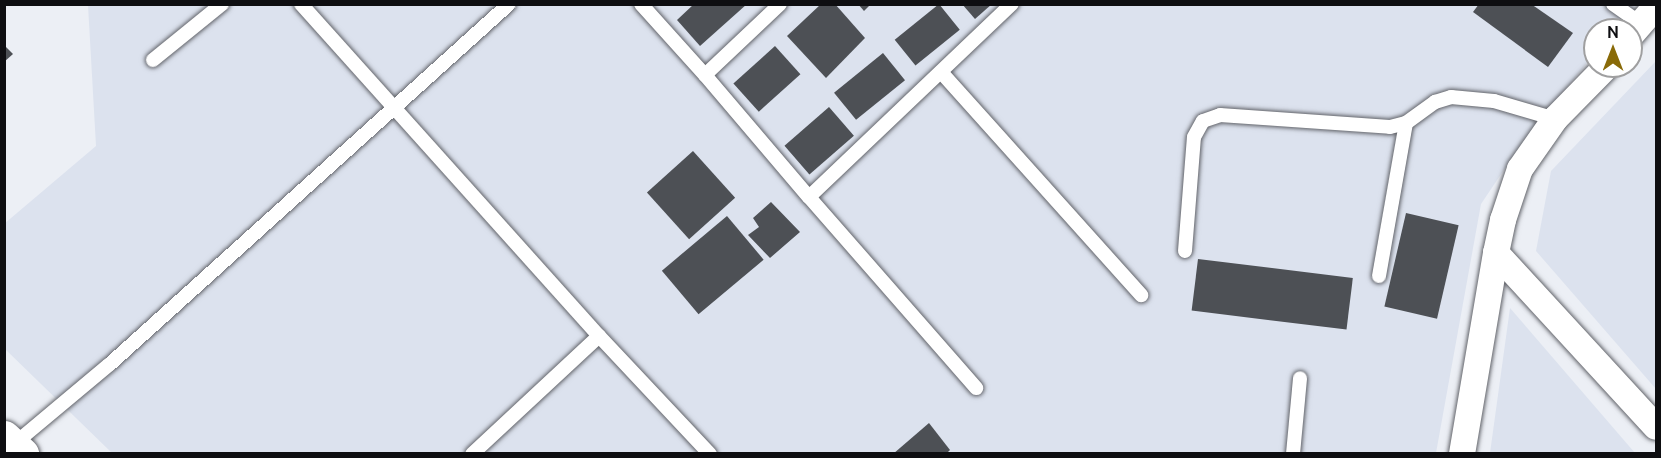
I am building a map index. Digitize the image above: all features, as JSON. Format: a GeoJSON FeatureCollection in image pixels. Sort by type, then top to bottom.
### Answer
{"type":"FeatureCollection","features":[{"type":"Feature","properties":{"kind":"street"},"geometry":{"type":"LineString","coordinates":[[1462,453],[1496,253],[1503,219],[1520,169],[1555,119],[1595,78]]}},
{"type":"Feature","properties":{"kind":"street"},"geometry":{"type":"LineString","coordinates":[[1496,253],[1656,427]]}},
{"type":"Feature","properties":{"kind":"lane"},"geometry":{"type":"LineString","coordinates":[[153,60],[222,4]]}},
{"type":"Feature","properties":{"kind":"lane"},"geometry":{"type":"LineString","coordinates":[[301,4],[599,336],[710,453]]}},
{"type":"Feature","properties":{"kind":"lane"},"geometry":{"type":"LineString","coordinates":[[13,445],[119,356],[509,4]]}},
{"type":"Feature","properties":{"kind":"lane"},"geometry":{"type":"LineString","coordinates":[[641,4],[976,388]]}},
{"type":"Feature","properties":{"kind":"lane"},"geometry":{"type":"LineString","coordinates":[[705,75],[780,4]]}},
{"type":"Feature","properties":{"kind":"lane"},"geometry":{"type":"LineString","coordinates":[[809,196],[1012,4]]}},
{"type":"Feature","properties":{"kind":"lane"},"geometry":{"type":"LineString","coordinates":[[1613,4],[1638,18]]}},
{"type":"Feature","properties":{"kind":"lane"},"geometry":{"type":"LineString","coordinates":[[941,72],[1140,295]]}},
{"type":"Feature","properties":{"kind":"lane"},"geometry":{"type":"LineString","coordinates":[[1185,251],[1194,137],[1203,121],[1220,115],[1390,127],[1406,123],[1435,102],[1451,97],[1494,101],[1555,119]]}},
{"type":"Feature","properties":{"kind":"lane"},"geometry":{"type":"LineString","coordinates":[[1378,276],[1406,123]]}},
{"type":"Feature","properties":{"kind":"lane"},"geometry":{"type":"LineString","coordinates":[[472,453],[599,336]]}},
{"type":"Feature","properties":{"kind":"lane"},"geometry":{"type":"LineString","coordinates":[[1293,453],[1300,378]]}},
{"type":"Feature","properties":{"kind":"shaded area"},"geometry":{"type":"Polygon","coordinates":[[[88,5],[1635,5],[1624,18],[1583,18],[1583,68],[1524,140],[1481,204],[1436,453],[112,453],[5,349],[4,224],[96,146],[88,5]]]}},
{"type":"Feature","properties":{"kind":"shaded area"},"geometry":{"type":"Polygon","coordinates":[[[1656,61],[1656,389],[1536,251],[1551,171],[1640,78],[1643,78],[1643,75],[1656,61]]]}},
{"type":"Feature","properties":{"kind":"shaded area"},"geometry":{"type":"Polygon","coordinates":[[[1510,308],[1635,453],[1490,453],[1510,308]]]}},
{"type":"Feature","properties":{"kind":"building"},"geometry":{"type":"Polygon","coordinates":[[[694,4],[747,4],[700,46],[677,20],[694,4]]]}},
{"type":"Feature","properties":{"kind":"building"},"geometry":{"type":"Polygon","coordinates":[[[821,4],[835,4],[865,38],[826,78],[787,36],[821,4]]]}},
{"type":"Feature","properties":{"kind":"building"},"geometry":{"type":"Polygon","coordinates":[[[858,4],[871,4],[864,11],[858,4]]]}},
{"type":"Feature","properties":{"kind":"building"},"geometry":{"type":"Polygon","coordinates":[[[939,4],[960,30],[915,66],[895,40],[939,4]]]}},
{"type":"Feature","properties":{"kind":"building"},"geometry":{"type":"Polygon","coordinates":[[[962,4],[992,4],[975,19],[962,4]]]}},
{"type":"Feature","properties":{"kind":"building"},"geometry":{"type":"Polygon","coordinates":[[[1479,4],[1531,4],[1573,33],[1548,67],[1473,12],[1479,4]]]}},
{"type":"Feature","properties":{"kind":"building"},"geometry":{"type":"Polygon","coordinates":[[[4,45],[13,54],[4,62],[4,45]]]}},
{"type":"Feature","properties":{"kind":"building"},"geometry":{"type":"Polygon","coordinates":[[[775,46],[800,74],[759,112],[733,83],[775,46]]]}},
{"type":"Feature","properties":{"kind":"building"},"geometry":{"type":"Polygon","coordinates":[[[883,53],[905,80],[856,120],[834,93],[883,53]]]}},
{"type":"Feature","properties":{"kind":"building"},"geometry":{"type":"Polygon","coordinates":[[[829,107],[854,136],[809,174],[784,146],[829,107]]]}},
{"type":"Feature","properties":{"kind":"building"},"geometry":{"type":"Polygon","coordinates":[[[693,151],[735,198],[689,239],[647,192],[693,151]]]}},
{"type":"Feature","properties":{"kind":"building"},"geometry":{"type":"Polygon","coordinates":[[[771,202],[800,232],[770,258],[748,235],[759,227],[753,218],[771,202]]]}},
{"type":"Feature","properties":{"kind":"building"},"geometry":{"type":"Polygon","coordinates":[[[1406,213],[1459,225],[1437,319],[1384,307],[1406,213]]]}},
{"type":"Feature","properties":{"kind":"building"},"geometry":{"type":"Polygon","coordinates":[[[727,216],[764,260],[699,314],[662,271],[727,216]]]}},
{"type":"Feature","properties":{"kind":"building"},"geometry":{"type":"Polygon","coordinates":[[[1198,259],[1353,278],[1346,330],[1192,311],[1198,259]]]}},
{"type":"Feature","properties":{"kind":"building"},"geometry":{"type":"Polygon","coordinates":[[[929,423],[950,450],[946,454],[893,454],[929,423]]]}}]}
